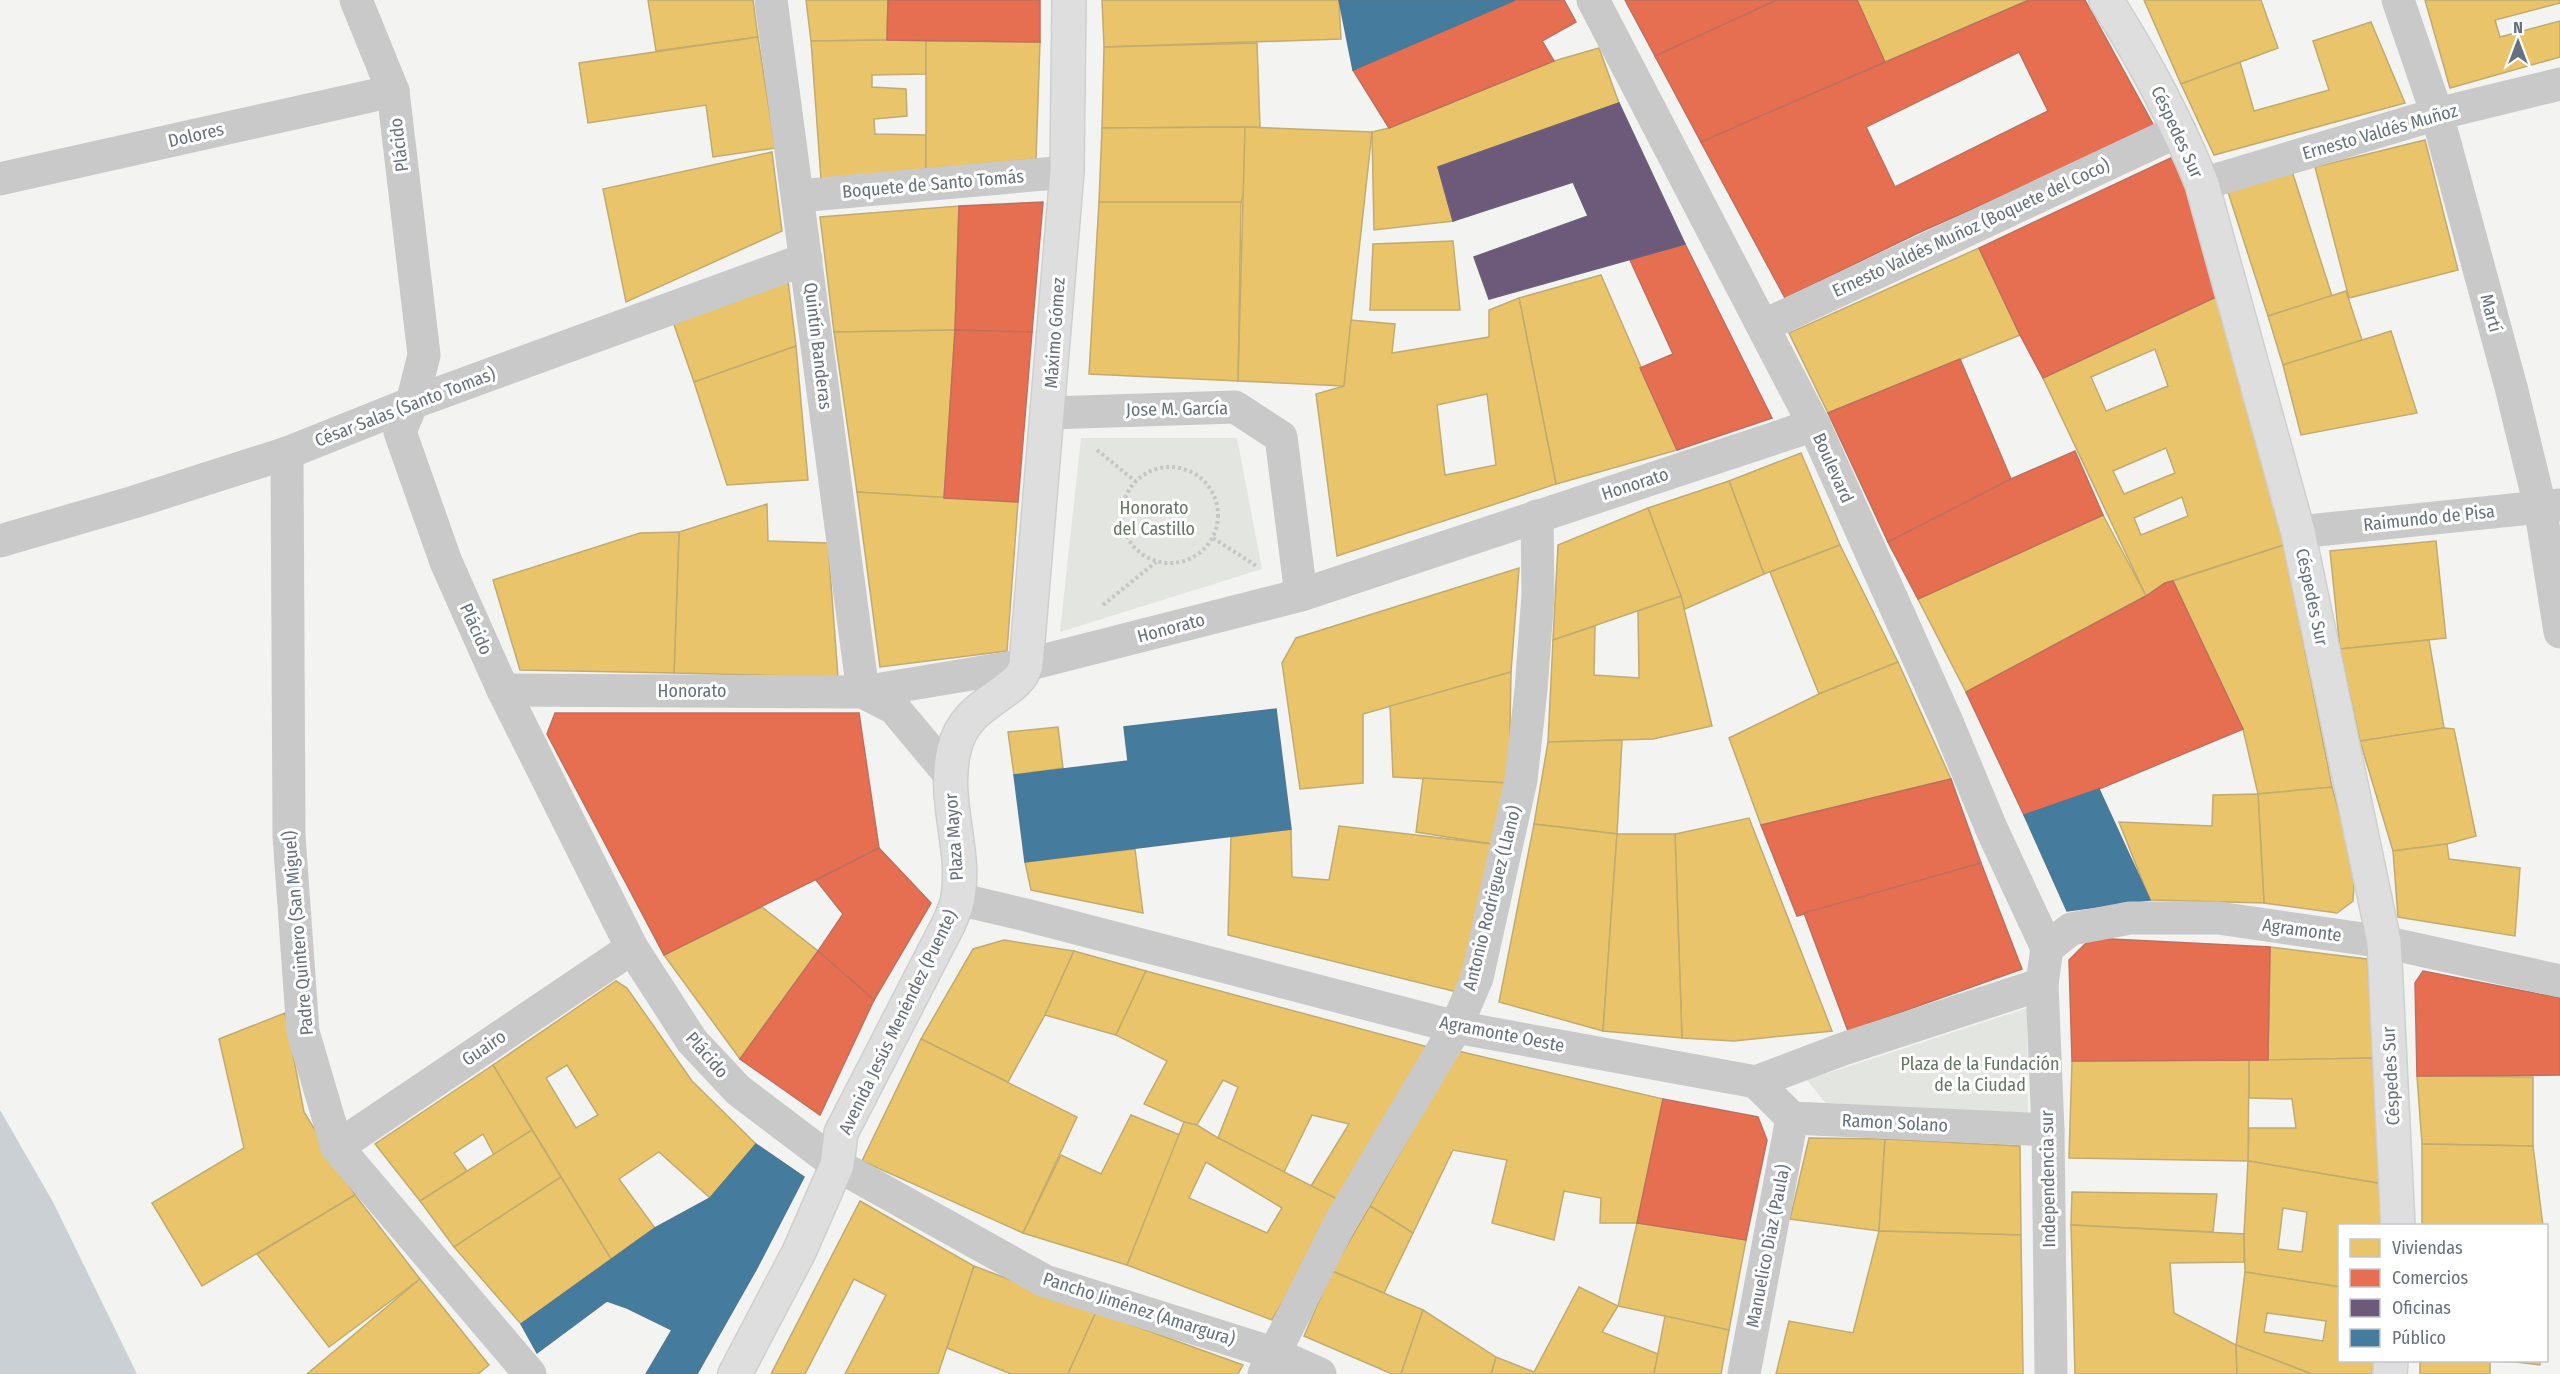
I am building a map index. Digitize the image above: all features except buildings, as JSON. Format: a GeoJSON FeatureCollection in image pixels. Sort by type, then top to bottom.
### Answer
{"type":"FeatureCollection","features":[{"type":"Feature","properties":{"kind":"main road","name":"Máximo Gómez"},"geometry":{"type":"LineString","coordinates":[[1026,665],[1049,413],[1067,172],[1069,0]]}},
{"type":"Feature","properties":{"kind":"main road","name":"Céspedes Sur"},"geometry":{"type":"LineString","coordinates":[[2106,0],[2127,33],[2180,130],[2202,184],[2298,532],[2384,942],[2398,1224]]}},
{"type":"Feature","properties":{"kind":"main road","name":"Plaza Mayor"},"geometry":{"type":"LineString","coordinates":[[958,899],[958,850],[950,801],[950,775],[959,733],[979,708],[1021,678],[1026,665]]}},
{"type":"Feature","properties":{"kind":"main road","name":"Avenida Jesús Menéndez (Puente)"},"geometry":{"type":"LineString","coordinates":[[735,1374],[800,1252],[837,1165],[841,1133],[949,923],[958,899]]}},
{"type":"Feature","properties":{"kind":"street","name":"Plácido"},"geometry":{"type":"LineString","coordinates":[[356,0],[393,91],[424,355],[411,403],[400,432],[446,562],[503,690],[632,948],[692,1041],[738,1090],[837,1165]]}},
{"type":"Feature","properties":{"kind":"street","name":"Quintín Banderas"},"geometry":{"type":"LineString","coordinates":[[771,0],[863,692]]}},
{"type":"Feature","properties":{"kind":"street","name":"Boulevard"},"geometry":{"type":"LineString","coordinates":[[1593,0],[1814,425],[1943,711],[1992,830],[2048,948]]}},
{"type":"Feature","properties":{"kind":"street","name":"Martí"},"geometry":{"type":"LineString","coordinates":[[2398,0],[2437,114],[2511,387],[2550,505],[2560,632]]}},
{"type":"Feature","properties":{"kind":"street","name":"Ernesto Valdés Muñoz"},"geometry":{"type":"LineString","coordinates":[[2202,184],[2437,114],[2560,84]]}},
{"type":"Feature","properties":{"kind":"street","name":"Dolores"},"geometry":{"type":"LineString","coordinates":[[0,179],[393,91]]}},
{"type":"Feature","properties":{"kind":"street","name":"Ernesto Valdés Muñoz (Boquete del Coco)"},"geometry":{"type":"LineString","coordinates":[[1763,326],[2180,130]]}},
{"type":"Feature","properties":{"kind":"street","name":"Boquete de Santo Tomás"},"geometry":{"type":"LineString","coordinates":[[798,196],[1067,172]]}},
{"type":"Feature","properties":{"kind":"street","name":"César Salas (Santo Tomas)"},"geometry":{"type":"LineString","coordinates":[[0,541],[134,502],[287,453],[411,403],[806,259]]}},
{"type":"Feature","properties":{"kind":"street","name":"Jose M. García"},"geometry":{"type":"LineString","coordinates":[[1049,413],[1235,407],[1281,437],[1301,595]]}},
{"type":"Feature","properties":{"kind":"street","name":"Honorato"},"geometry":{"type":"LineString","coordinates":[[503,690],[863,692],[1026,665],[1301,595],[1814,425]]}},
{"type":"Feature","properties":{"kind":"street","name":"Padre Quintero (San Miguel)"},"geometry":{"type":"LineString","coordinates":[[287,453],[289,836],[303,1032],[337,1147],[530,1374]]}},
{"type":"Feature","properties":{"kind":"street","name":"Raimundo de Pisa"},"geometry":{"type":"LineString","coordinates":[[2298,532],[2550,505]]}},
{"type":"Feature","properties":{"kind":"street","name":"Antonio Rodriguez (Llano)"},"geometry":{"type":"LineString","coordinates":[[1268,1364],[1341,1221],[1456,1027],[1477,978],[1521,780],[1538,595],[1537,516]]}},
{"type":"Feature","properties":{"kind":"street","name":"Plaza Mayor"},"geometry":{"type":"LineString","coordinates":[[863,692],[894,708],[950,775]]}},
{"type":"Feature","properties":{"kind":"street","name":"Agramonte Oeste"},"geometry":{"type":"LineString","coordinates":[[958,899],[1456,1027],[1756,1082]]}},
{"type":"Feature","properties":{"kind":"street","name":"Agramonte"},"geometry":{"type":"LineString","coordinates":[[2048,948],[2071,929],[2130,918],[2218,918],[2384,942],[2560,981]]}},
{"type":"Feature","properties":{"kind":"street","name":"Guairo"},"geometry":{"type":"LineString","coordinates":[[337,1147],[632,948]]}},
{"type":"Feature","properties":{"kind":"street","name":"Independencia sur"},"geometry":{"type":"LineString","coordinates":[[2048,948],[2042,984],[2048,1130],[2051,1374]]}},
{"type":"Feature","properties":{"kind":"street"},"geometry":{"type":"LineString","coordinates":[[1792,1118],[1756,1082],[1843,1049],[2042,984]]}},
{"type":"Feature","properties":{"kind":"street","name":"Ramon Solano"},"geometry":{"type":"LineString","coordinates":[[1792,1118],[2048,1130]]}},
{"type":"Feature","properties":{"kind":"street","name":"Manuelico Diaz (Paula)"},"geometry":{"type":"LineString","coordinates":[[1744,1374],[1792,1118]]}},
{"type":"Feature","properties":{"kind":"street","name":"Pancho Jiménez (Amargura)"},"geometry":{"type":"LineString","coordinates":[[837,1165],[1045,1281],[1268,1364],[1320,1374]]}},
{"type":"Feature","properties":{"kind":"path"},"geometry":{"type":"LineString","coordinates":[[1162,467],[1178,467],[1192,472],[1205,481],[1214,494],[1219,508],[1218,523],[1213,538],[1203,551],[1189,560],[1172,564],[1156,562],[1141,554],[1130,542],[1123,527],[1121,510],[1126,495],[1135,481],[1148,472],[1162,467]]}},
{"type":"Feature","properties":{"kind":"green space","name":"Honorato del Castillo"},"geometry":{"type":"Polygon","coordinates":[[[1081,438],[1237,438],[1262,569],[1060,632],[1081,438]]]}},
{"type":"Feature","properties":{"kind":"green space","name":"Plaza de la Fundación de la Ciudad"},"geometry":{"type":"Polygon","coordinates":[[[2027,1008],[2028,1126],[1832,1111],[1807,1080],[2027,1008]]]}},
{"type":"Feature","properties":{"kind":"shaded area"},"geometry":{"type":"Polygon","coordinates":[[[0,1110],[53,1202],[137,1374],[0,1374],[0,1110]]]}}]}
